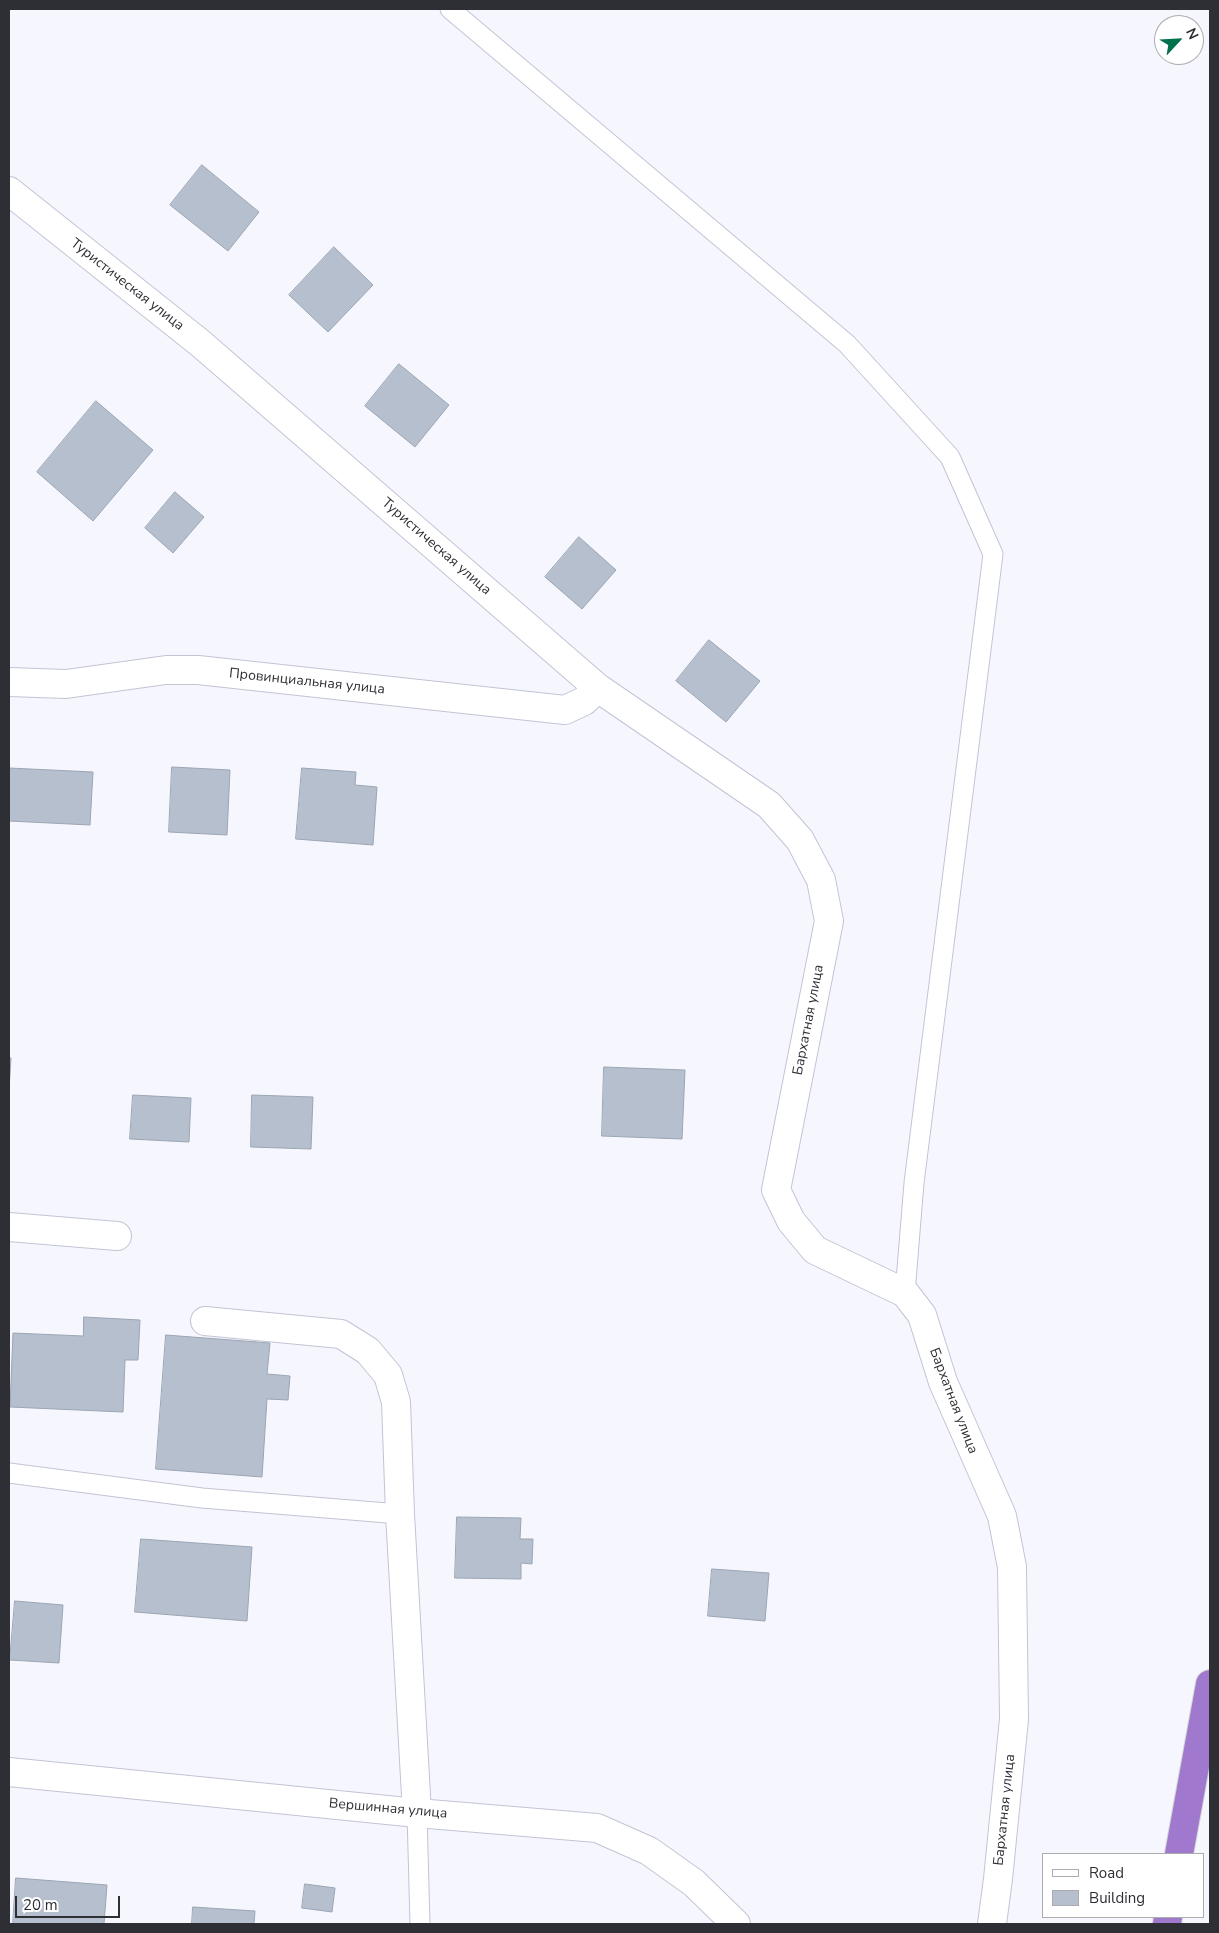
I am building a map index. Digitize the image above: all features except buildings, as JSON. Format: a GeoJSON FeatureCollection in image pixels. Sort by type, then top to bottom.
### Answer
{"type":"FeatureCollection","features":[{"type":"Feature","properties":{"kind":"highway"},"geometry":{"type":"LineString","coordinates":[[1179,1853],[1210,1684]]}},
{"type":"Feature","properties":{"kind":"street","name":"Туристическая улица"},"geometry":{"type":"LineString","coordinates":[[9,191],[200,343],[598,688],[769,805],[800,840],[822,880],[829,921]]}},
{"type":"Feature","properties":{"kind":"street","name":"Провинциальная улица"},"geometry":{"type":"LineString","coordinates":[[9,682],[66,684],[166,670],[198,670],[565,710],[584,701],[598,688]]}},
{"type":"Feature","properties":{"kind":"street","name":"Бархатная улица"},"geometry":{"type":"LineString","coordinates":[[829,921],[776,1190],[791,1221],[815,1250],[905,1293],[922,1315],[943,1382],[1002,1516],[1012,1567],[1014,1719],[992,1924]]}},
{"type":"Feature","properties":{"kind":"street"},"geometry":{"type":"LineString","coordinates":[[9,1226],[117,1236]]}},
{"type":"Feature","properties":{"kind":"street"},"geometry":{"type":"LineString","coordinates":[[205,1321],[341,1334],[368,1350],[388,1375],[396,1402],[400,1514],[417,1813]]}},
{"type":"Feature","properties":{"kind":"street","name":"Вершинная улица"},"geometry":{"type":"LineString","coordinates":[[9,1772],[417,1813],[597,1828],[648,1851],[664,1862],[694,1883],[736,1924]]}},
{"type":"Feature","properties":{"kind":"lane"},"geometry":{"type":"LineString","coordinates":[[450,9],[847,344],[950,457],[993,554],[914,1183],[905,1293]]}},
{"type":"Feature","properties":{"kind":"lane"},"geometry":{"type":"LineString","coordinates":[[9,1474],[202,1498],[400,1514]]}},
{"type":"Feature","properties":{"kind":"lane"},"geometry":{"type":"LineString","coordinates":[[417,1813],[420,1924]]}}]}
